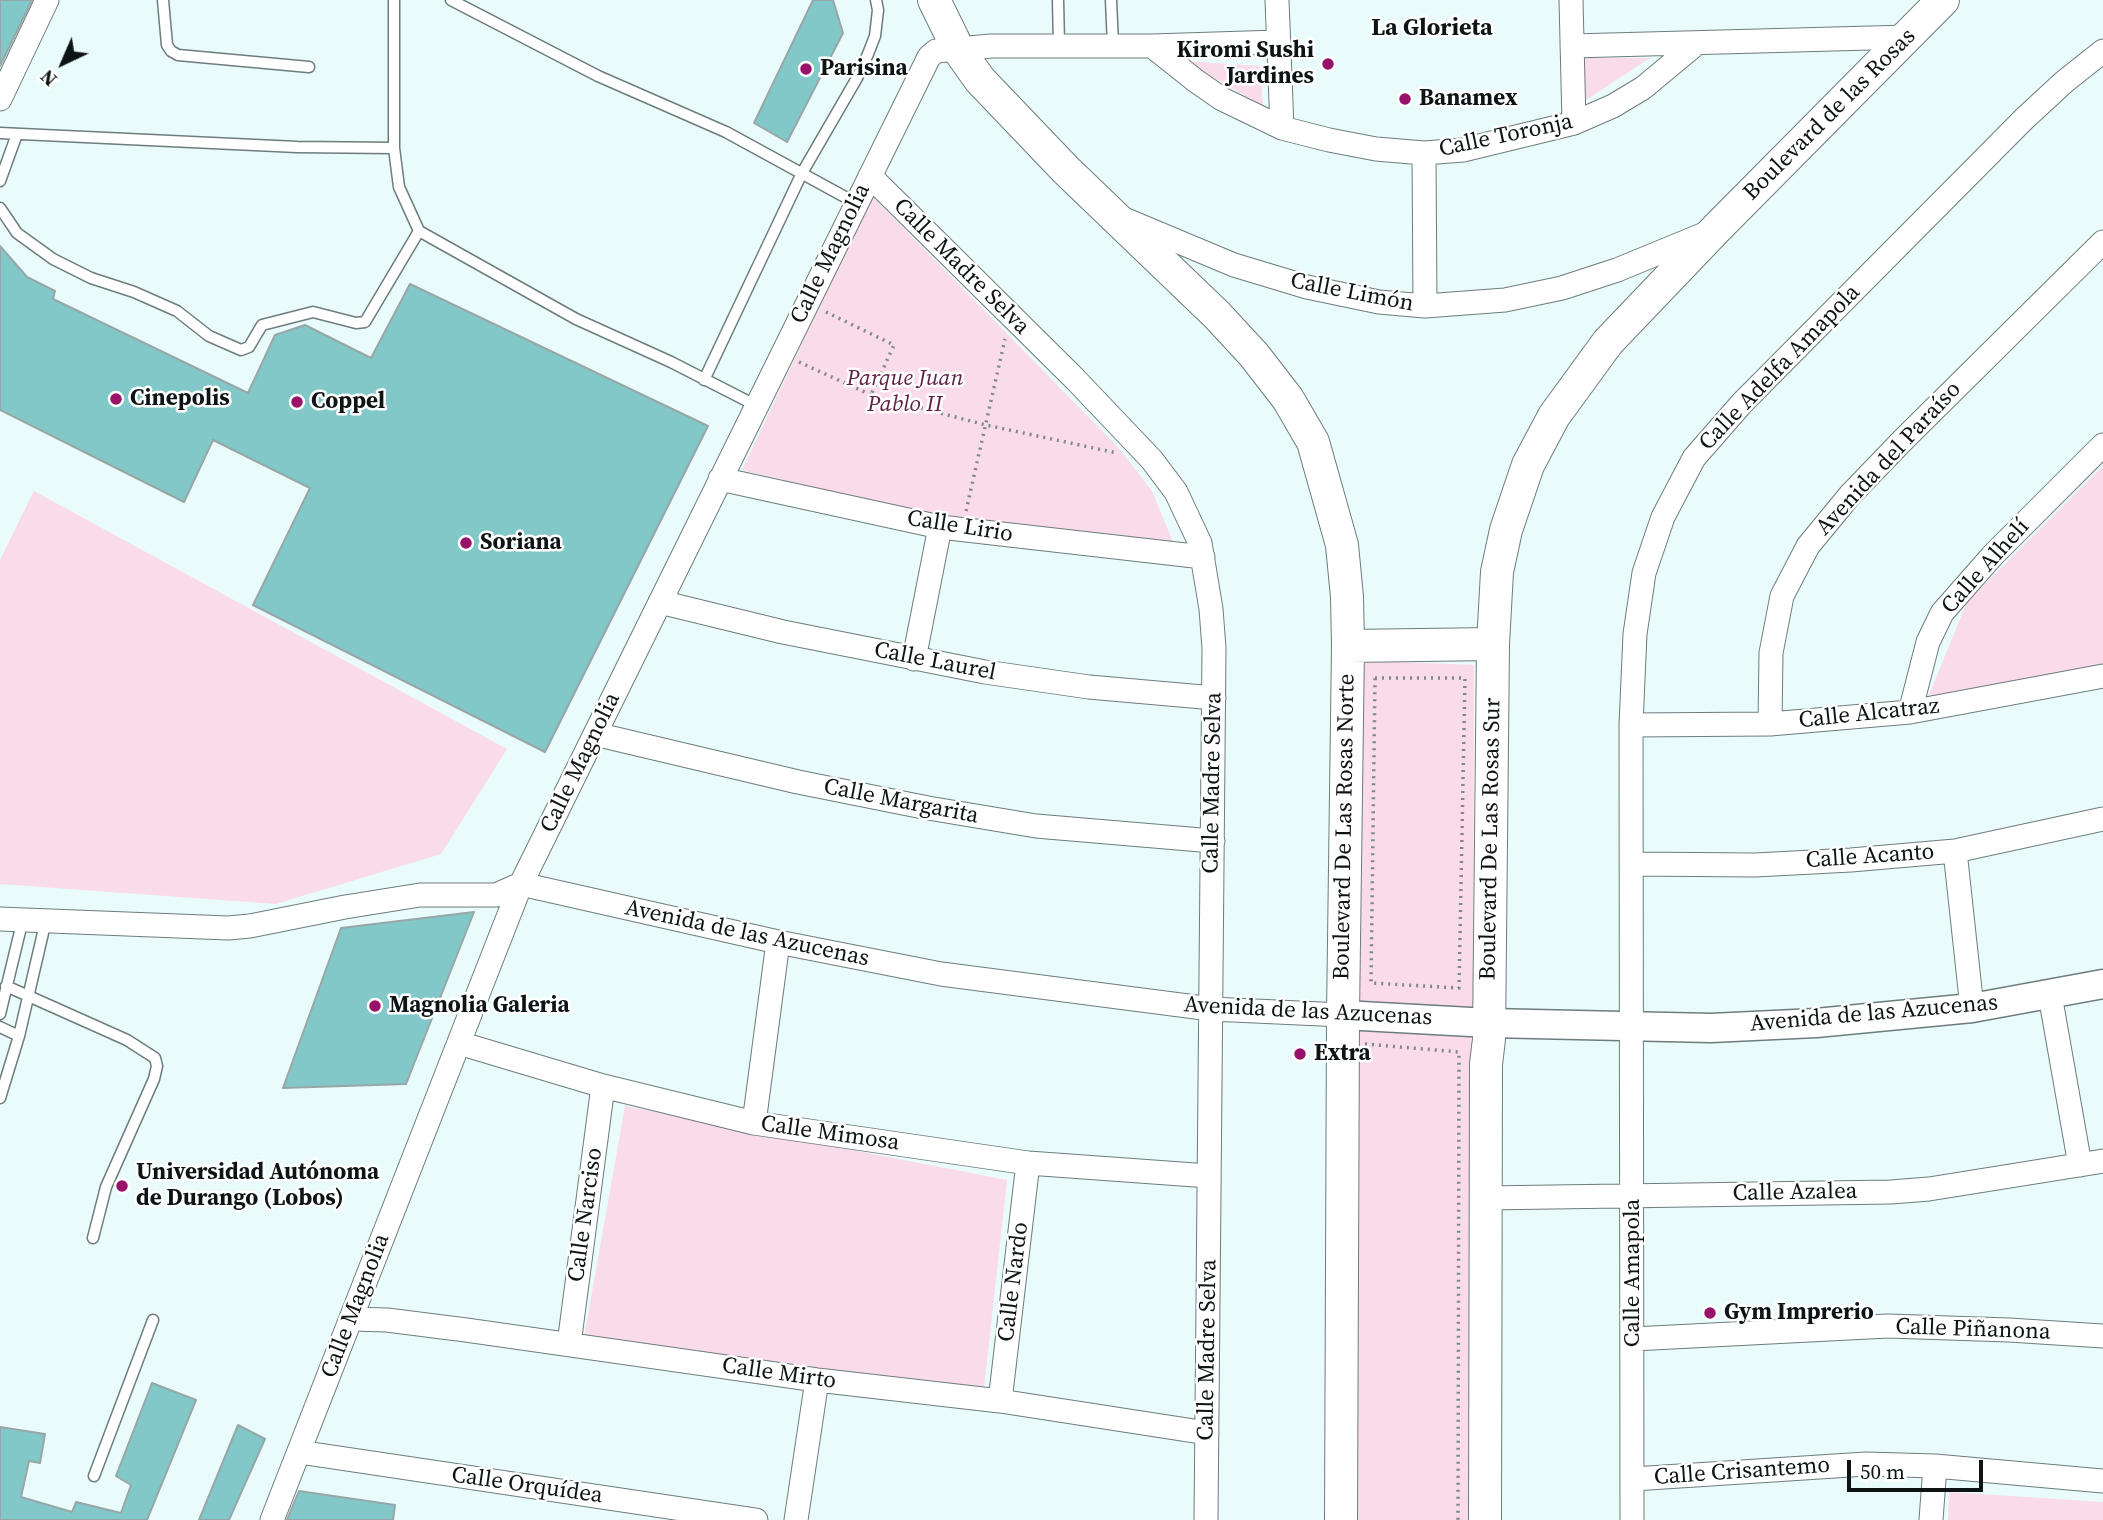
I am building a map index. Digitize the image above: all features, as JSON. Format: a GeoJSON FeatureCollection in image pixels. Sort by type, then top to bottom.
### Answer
{"type":"FeatureCollection","features":[{"type":"Feature","properties":{"kind":"main road","name":"Boulevard De Las Rosas Norte"},"geometry":{"type":"LineString","coordinates":[[934,0],[958,49],[980,80],[1017,121],[1217,315],[1254,355],[1288,399],[1312,442],[1342,545],[1348,646],[1340,1520]]}},
{"type":"Feature","properties":{"kind":"main road","name":"Boulevard de las Rosas"},"geometry":{"type":"LineString","coordinates":[[1716,229],[1943,0]]}},
{"type":"Feature","properties":{"kind":"main road","name":"Boulevard De Las Rosas Sur"},"geometry":{"type":"LineString","coordinates":[[1485,1520],[1486,1064],[1489,1023],[1493,644],[1497,572],[1506,530],[1528,465],[1554,416],[1608,342],[1716,229]]}},
{"type":"Feature","properties":{"kind":"main road"},"geometry":{"type":"LineString","coordinates":[[1348,646],[1493,644]]}},
{"type":"Feature","properties":{"kind":"street"},"geometry":{"type":"LineString","coordinates":[[0,99],[47,0]]}},
{"type":"Feature","properties":{"kind":"street"},"geometry":{"type":"LineString","coordinates":[[1277,0],[1282,128]]}},
{"type":"Feature","properties":{"kind":"street"},"geometry":{"type":"LineString","coordinates":[[1570,0],[1574,123]]}},
{"type":"Feature","properties":{"kind":"street"},"geometry":{"type":"LineString","coordinates":[[1572,46],[1908,37]]}},
{"type":"Feature","properties":{"kind":"street"},"geometry":{"type":"LineString","coordinates":[[958,49],[990,46],[1152,46],[1278,42]]}},
{"type":"Feature","properties":{"kind":"street","name":"Calle Toronja"},"geometry":{"type":"LineString","coordinates":[[1152,46],[1222,99],[1282,128],[1376,149],[1424,153],[1463,150],[1574,123],[1613,106],[1643,88],[1696,44]]}},
{"type":"Feature","properties":{"kind":"street","name":"Calle Magnolia"},"geometry":{"type":"LineString","coordinates":[[272,1520],[521,884],[929,57],[936,51],[958,49]]}},
{"type":"Feature","properties":{"kind":"street","name":"Calle Adelfa Amapola"},"geometry":{"type":"LineString","coordinates":[[1632,1026],[1632,725],[1635,634],[1644,573],[1663,517],[1694,458],[1751,394],[1986,158],[2064,82],[2103,51]]}},
{"type":"Feature","properties":{"kind":"street"},"geometry":{"type":"LineString","coordinates":[[1424,153],[1425,306]]}},
{"type":"Feature","properties":{"kind":"street","name":"Calle Madre Selva"},"geometry":{"type":"LineString","coordinates":[[870,176],[1152,460],[1176,492],[1190,520],[1203,557],[1214,648],[1206,1520]]}},
{"type":"Feature","properties":{"kind":"street","name":"Calle Limón"},"geometry":{"type":"LineString","coordinates":[[1114,215],[1234,265],[1307,287],[1379,302],[1425,306],[1505,300],[1562,288],[1629,265],[1716,229]]}},
{"type":"Feature","properties":{"kind":"street","name":"Avenida del Paraíso"},"geometry":{"type":"LineString","coordinates":[[1770,724],[1771,653],[1782,596],[1808,546],[1850,495],[1902,441],[2103,242]]}},
{"type":"Feature","properties":{"kind":"street","name":"Calle Alhelí"},"geometry":{"type":"LineString","coordinates":[[1910,712],[1928,642],[1942,613],[1992,556],[2103,446]]}},
{"type":"Feature","properties":{"kind":"street","name":"Calle Lirio"},"geometry":{"type":"LineString","coordinates":[[720,479],[940,527],[1203,557]]}},
{"type":"Feature","properties":{"kind":"street"},"geometry":{"type":"LineString","coordinates":[[914,659],[940,527]]}},
{"type":"Feature","properties":{"kind":"street","name":"Calle Laurel"},"geometry":{"type":"LineString","coordinates":[[660,602],[783,632],[914,659],[1089,687],[1214,698]]}},
{"type":"Feature","properties":{"kind":"street","name":"Calle Alcatraz"},"geometry":{"type":"LineString","coordinates":[[1632,725],[1770,724],[1910,712],[2103,676]]}},
{"type":"Feature","properties":{"kind":"street","name":"Calle Margarita"},"geometry":{"type":"LineString","coordinates":[[595,734],[798,782],[916,806],[1036,826],[1213,841]]}},
{"type":"Feature","properties":{"kind":"street","name":"Calle Acanto"},"geometry":{"type":"LineString","coordinates":[[1633,864],[1755,865],[1955,851],[2103,820]]}},
{"type":"Feature","properties":{"kind":"street"},"geometry":{"type":"LineString","coordinates":[[1955,851],[1972,1008]]}},
{"type":"Feature","properties":{"kind":"street"},"geometry":{"type":"LineString","coordinates":[[11,919],[228,928],[420,895],[496,895],[521,884]]}},
{"type":"Feature","properties":{"kind":"street","name":"Avenida de las Azucenas"},"geometry":{"type":"LineString","coordinates":[[521,884],[778,942],[941,974],[1211,1009],[1489,1023],[1711,1028],[1816,1023],[1972,1008],[2103,984]]}},
{"type":"Feature","properties":{"kind":"street"},"geometry":{"type":"LineString","coordinates":[[754,1123],[778,942]]}},
{"type":"Feature","properties":{"kind":"street"},"geometry":{"type":"LineString","coordinates":[[2050,995],[2080,1165]]}},
{"type":"Feature","properties":{"kind":"street","name":"Calle Amapola"},"geometry":{"type":"LineString","coordinates":[[1632,1026],[1632,1520]]}},
{"type":"Feature","properties":{"kind":"street","name":"Calle Mimosa"},"geometry":{"type":"LineString","coordinates":[[459,1043],[603,1086],[754,1123],[1028,1163],[1209,1176]]}},
{"type":"Feature","properties":{"kind":"street","name":"Calle Narciso"},"geometry":{"type":"LineString","coordinates":[[569,1344],[603,1086]]}},
{"type":"Feature","properties":{"kind":"street","name":"Calle Azalea"},"geometry":{"type":"LineString","coordinates":[[1485,1198],[1929,1189],[2103,1161]]}},
{"type":"Feature","properties":{"kind":"street","name":"Calle Nardo"},"geometry":{"type":"LineString","coordinates":[[1000,1401],[1028,1163]]}},
{"type":"Feature","properties":{"kind":"street","name":"Calle Mirto"},"geometry":{"type":"LineString","coordinates":[[351,1319],[387,1321],[817,1380],[1000,1401],[1207,1433]]}},
{"type":"Feature","properties":{"kind":"street","name":"Calle Piñanona"},"geometry":{"type":"LineString","coordinates":[[1633,1339],[1888,1326],[2103,1336]]}},
{"type":"Feature","properties":{"kind":"street"},"geometry":{"type":"LineString","coordinates":[[796,1520],[817,1380]]}},
{"type":"Feature","properties":{"kind":"street","name":"Calle Orquídea"},"geometry":{"type":"LineString","coordinates":[[299,1452],[756,1520]]}},
{"type":"Feature","properties":{"kind":"street","name":"Calle Crisantemo"},"geometry":{"type":"LineString","coordinates":[[1633,1479],[1867,1464],[1935,1466],[2103,1481]]}},
{"type":"Feature","properties":{"kind":"street"},"geometry":{"type":"LineString","coordinates":[[1931,1520],[1935,1466]]}},
{"type":"Feature","properties":{"kind":"lane"},"geometry":{"type":"LineString","coordinates":[[163,0],[167,45],[178,55],[309,67]]}},
{"type":"Feature","properties":{"kind":"lane"},"geometry":{"type":"LineString","coordinates":[[394,0],[394,148],[399,187],[419,231],[576,319],[671,362],[757,406]]}},
{"type":"Feature","properties":{"kind":"lane"},"geometry":{"type":"LineString","coordinates":[[451,0],[598,76],[681,110],[856,203]]}},
{"type":"Feature","properties":{"kind":"lane"},"geometry":{"type":"LineString","coordinates":[[704,380],[802,173],[868,54],[875,36],[878,10],[876,0]]}},
{"type":"Feature","properties":{"kind":"lane"},"geometry":{"type":"LineString","coordinates":[[1058,0],[1059,45]]}},
{"type":"Feature","properties":{"kind":"lane"},"geometry":{"type":"LineString","coordinates":[[1111,0],[1113,45]]}},
{"type":"Feature","properties":{"kind":"lane"},"geometry":{"type":"LineString","coordinates":[[0,133],[310,147],[394,148]]}},
{"type":"Feature","properties":{"kind":"lane"},"geometry":{"type":"LineString","coordinates":[[0,181],[17,134]]}},
{"type":"Feature","properties":{"kind":"lane"},"geometry":{"type":"LineString","coordinates":[[0,208],[17,233],[53,259],[91,278],[134,292],[177,311],[209,336],[241,350],[249,347],[262,325],[313,312],[361,324],[368,319],[419,231]]}},
{"type":"Feature","properties":{"kind":"lane"},"geometry":{"type":"LineString","coordinates":[[0,1014],[11,919]]}},
{"type":"Feature","properties":{"kind":"lane"},"geometry":{"type":"LineString","coordinates":[[0,1098],[2,1082],[19,1036],[46,920]]}},
{"type":"Feature","properties":{"kind":"lane"},"geometry":{"type":"LineString","coordinates":[[5,978],[28,995],[127,1040],[155,1058],[157,1066],[154,1079],[106,1187],[93,1238]]}},
{"type":"Feature","properties":{"kind":"lane"},"geometry":{"type":"LineString","coordinates":[[0,1027],[19,1036]]}},
{"type":"Feature","properties":{"kind":"lane"},"geometry":{"type":"LineString","coordinates":[[94,1476],[153,1320]]}},
{"type":"Feature","properties":{"kind":"path"},"geometry":{"type":"LineString","coordinates":[[823,311],[894,345],[871,395]]}},
{"type":"Feature","properties":{"kind":"path"},"geometry":{"type":"LineString","coordinates":[[965,517],[1005,339],[1014,348]]}},
{"type":"Feature","properties":{"kind":"path"},"geometry":{"type":"LineString","coordinates":[[803,351],[797,362],[871,395],[986,425],[1119,454],[1110,444]]}},
{"type":"Feature","properties":{"kind":"path"},"geometry":{"type":"LineString","coordinates":[[1375,678],[1465,678],[1459,988],[1371,984],[1375,678]]}},
{"type":"Feature","properties":{"kind":"path"},"geometry":{"type":"LineString","coordinates":[[1363,1044],[1459,1052],[1458,1520]]}},
{"type":"Feature","properties":{"kind":"green space"},"geometry":{"type":"Polygon","coordinates":[[[1580,58],[1650,58],[1580,104],[1580,58]]]}},
{"type":"Feature","properties":{"kind":"green space"},"geometry":{"type":"Polygon","coordinates":[[[1184,61],[1260,66],[1263,106],[1184,61]]]}},
{"type":"Feature","properties":{"kind":"green space","name":"Parque Juan Pablo II"},"geometry":{"type":"Polygon","coordinates":[[[872,196],[1117,446],[1152,491],[1175,547],[940,518],[742,470],[872,196]]]}},
{"type":"Feature","properties":{"kind":"green space"},"geometry":{"type":"Polygon","coordinates":[[[2103,466],[2103,664],[1926,702],[1967,602],[2103,466]]]}},
{"type":"Feature","properties":{"kind":"green space"},"geometry":{"type":"Polygon","coordinates":[[[34,491],[507,749],[441,854],[276,904],[0,884],[0,560],[34,491]]]}},
{"type":"Feature","properties":{"kind":"green space"},"geometry":{"type":"Polygon","coordinates":[[[1354,660],[1474,665],[1473,1008],[1354,1001],[1354,660]]]}},
{"type":"Feature","properties":{"kind":"green space"},"geometry":{"type":"Polygon","coordinates":[[[1352,1029],[1471,1037],[1470,1520],[1351,1520],[1352,1029]]]}},
{"type":"Feature","properties":{"kind":"green space"},"geometry":{"type":"Polygon","coordinates":[[[625,1106],[1007,1180],[983,1397],[583,1343],[625,1106]]]}},
{"type":"Feature","properties":{"kind":"green space"},"geometry":{"type":"Polygon","coordinates":[[[1949,1492],[2103,1502],[2103,1520],[1948,1520],[1949,1492]]]}},
{"type":"Feature","properties":{"kind":"building"},"geometry":{"type":"Polygon","coordinates":[[[0,0],[32,0],[0,66],[0,0]]]}},
{"type":"Feature","properties":{"kind":"building"},"geometry":{"type":"Polygon","coordinates":[[[813,0],[833,0],[843,33],[787,142],[754,123],[813,0]]]}},
{"type":"Feature","properties":{"kind":"building","name":"Soriana"},"geometry":{"type":"Polygon","coordinates":[[[0,246],[27,277],[55,291],[53,299],[248,393],[275,335],[305,325],[371,358],[410,284],[708,426],[545,752],[253,605],[310,488],[213,440],[184,502],[0,410],[0,246]]]}},
{"type":"Feature","properties":{"kind":"building","name":"Magnolia Galeria"},"geometry":{"type":"Polygon","coordinates":[[[474,912],[406,1084],[283,1088],[341,928],[474,912]]]}},
{"type":"Feature","properties":{"kind":"building"},"geometry":{"type":"Polygon","coordinates":[[[152,1383],[196,1400],[147,1520],[0,1520],[0,1427],[45,1434],[40,1463],[29,1461],[21,1497],[72,1512],[76,1502],[121,1513],[131,1485],[116,1476],[152,1383]]]}},
{"type":"Feature","properties":{"kind":"building"},"geometry":{"type":"Polygon","coordinates":[[[238,1425],[265,1439],[229,1520],[199,1520],[238,1425]]]}},
{"type":"Feature","properties":{"kind":"building"},"geometry":{"type":"Polygon","coordinates":[[[299,1491],[395,1505],[393,1520],[287,1520],[299,1491]]]}},
{"type":"Feature","properties":{"kind":"place","name":"Kiromi Sushi Jardines"},"geometry":{"type":"Point","coordinates":[1328,64]}},
{"type":"Feature","properties":{"kind":"place","name":"Parisina"},"geometry":{"type":"Point","coordinates":[806,69]}},
{"type":"Feature","properties":{"kind":"place","name":"Banamex"},"geometry":{"type":"Point","coordinates":[1405,99]}},
{"type":"Feature","properties":{"kind":"place","name":"Cinepolis"},"geometry":{"type":"Point","coordinates":[116,399]}},
{"type":"Feature","properties":{"kind":"place","name":"Coppel"},"geometry":{"type":"Point","coordinates":[297,402]}},
{"type":"Feature","properties":{"kind":"place","name":"Soriana"},"geometry":{"type":"Point","coordinates":[466,543]}},
{"type":"Feature","properties":{"kind":"place","name":"Magnolia Galeria"},"geometry":{"type":"Point","coordinates":[375,1006]}},
{"type":"Feature","properties":{"kind":"place","name":"Extra"},"geometry":{"type":"Point","coordinates":[1300,1054]}},
{"type":"Feature","properties":{"kind":"place","name":"Universidad Autónoma de Durango (Lobos)"},"geometry":{"type":"Point","coordinates":[122,1186]}},
{"type":"Feature","properties":{"kind":"place","name":"Gym Imprerio"},"geometry":{"type":"Point","coordinates":[1710,1313]}},
{"type":"Feature","properties":{"kind":"district","name":"La Glorieta"},"geometry":{"type":"Point","coordinates":[1432,29]}}]}
